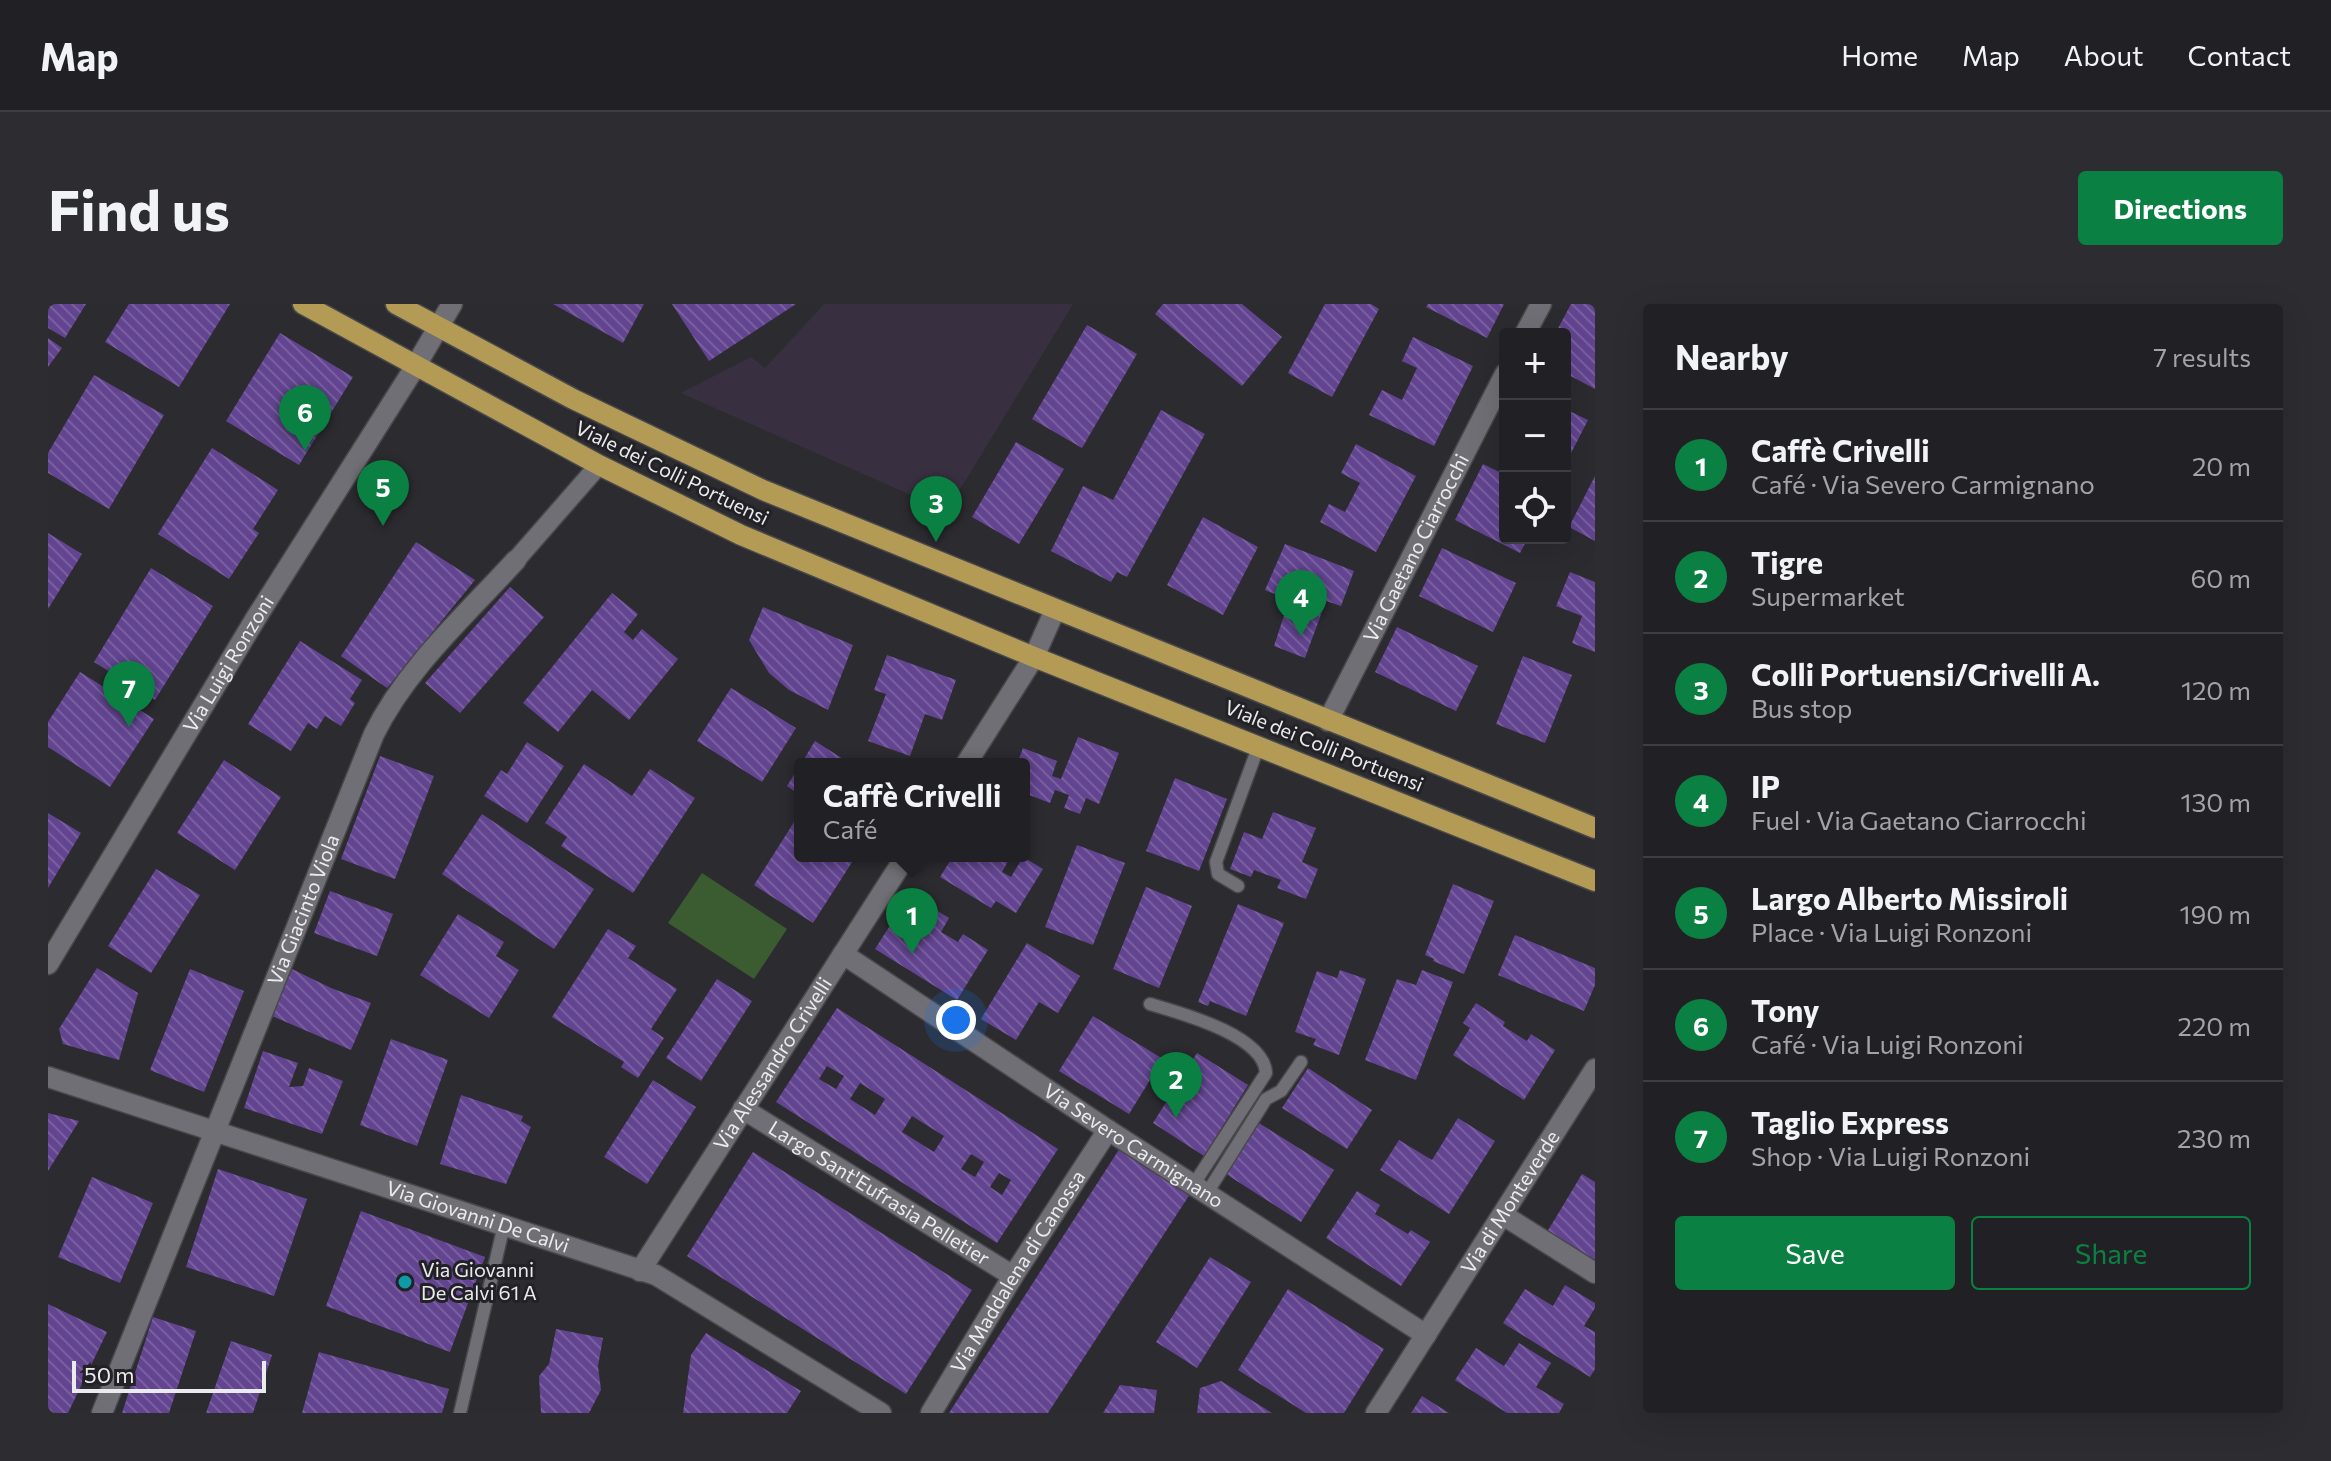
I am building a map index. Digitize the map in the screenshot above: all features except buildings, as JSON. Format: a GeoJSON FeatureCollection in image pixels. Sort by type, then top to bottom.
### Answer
{"type":"FeatureCollection","features":[{"type":"Feature","properties":{"kind":"main road","name":"Viale dei Colli Portuensi"},"geometry":{"type":"LineString","coordinates":[[303,304],[599,465],[741,535],[1034,657],[1595,881]]}},
{"type":"Feature","properties":{"kind":"main road","name":"Viale dei Colli Portuensi"},"geometry":{"type":"LineString","coordinates":[[396,304],[573,399],[763,490],[1595,828]]}},
{"type":"Feature","properties":{"kind":"street","name":"Via Luigi Ronzoni"},"geometry":{"type":"LineString","coordinates":[[48,964],[256,618],[452,304]]}},
{"type":"Feature","properties":{"kind":"street"},"geometry":{"type":"LineString","coordinates":[[1528,328],[1541,304]]}},
{"type":"Feature","properties":{"kind":"street","name":"Via Gaetano Ciarrocchi"},"geometry":{"type":"LineString","coordinates":[[1328,721],[1499,386]]}},
{"type":"Feature","properties":{"kind":"street","name":"Via Giacinto Viola"},"geometry":{"type":"LineString","coordinates":[[102,1413],[389,703],[599,465]]}},
{"type":"Feature","properties":{"kind":"street"},"geometry":{"type":"LineString","coordinates":[[970,758],[1034,657],[1055,610]]}},
{"type":"Feature","properties":{"kind":"street","name":"Via Alessandro Crivelli"},"geometry":{"type":"LineString","coordinates":[[640,1271],[902,862]]}},
{"type":"Feature","properties":{"kind":"street","name":"Via Severo Carmignano"},"geometry":{"type":"LineString","coordinates":[[843,954],[1426,1335]]}},
{"type":"Feature","properties":{"kind":"street","name":"Via di Monteverde"},"geometry":{"type":"LineString","coordinates":[[1426,1335],[1595,1069]]}},
{"type":"Feature","properties":{"kind":"street","name":"Via Giovanni De Calvi"},"geometry":{"type":"LineString","coordinates":[[48,1077],[667,1279],[881,1413]]}},
{"type":"Feature","properties":{"kind":"street","name":"Largo Sant'Eufrasia Pelletier"},"geometry":{"type":"LineString","coordinates":[[743,1109],[1013,1276]]}},
{"type":"Feature","properties":{"kind":"street","name":"Via Maddalena di Canossa"},"geometry":{"type":"LineString","coordinates":[[931,1413],[1013,1276],[1108,1130]]}},
{"type":"Feature","properties":{"kind":"street"},"geometry":{"type":"LineString","coordinates":[[1503,1215],[1595,1273]]}},
{"type":"Feature","properties":{"kind":"street"},"geometry":{"type":"LineString","coordinates":[[1376,1413],[1426,1335]]}},
{"type":"Feature","properties":{"kind":"lane"},"geometry":{"type":"LineString","coordinates":[[1238,886],[1218,874],[1216,862],[1259,745]]}},
{"type":"Feature","properties":{"kind":"lane"},"geometry":{"type":"LineString","coordinates":[[1150,1004],[1209,1023],[1249,1046],[1265,1065],[1266,1073],[1201,1188]]}},
{"type":"Feature","properties":{"kind":"lane"},"geometry":{"type":"LineString","coordinates":[[1201,1188],[1266,1099],[1281,1091],[1301,1062]]}},
{"type":"Feature","properties":{"kind":"lane"},"geometry":{"type":"LineString","coordinates":[[460,1413],[504,1225]]}},
{"type":"Feature","properties":{"kind":"shaded area"},"geometry":{"type":"Polygon","coordinates":[[[824,304],[1073,304],[947,511],[681,393],[751,357],[765,368],[824,304]]]}},
{"type":"Feature","properties":{"kind":"green space"},"geometry":{"type":"Polygon","coordinates":[[[702,873],[787,929],[754,979],[668,923],[702,873]]]}},
{"type":"Feature","properties":{"kind":"place","name":"Tony"},"geometry":{"type":"Point","coordinates":[305,451]}},
{"type":"Feature","properties":{"kind":"place","name":"Largo Alberto Missiroli"},"geometry":{"type":"Point","coordinates":[383,526]}},
{"type":"Feature","properties":{"kind":"place","name":"Colli Portuensi/Crivelli A."},"geometry":{"type":"Point","coordinates":[936,542]}},
{"type":"Feature","properties":{"kind":"place","name":"IP"},"geometry":{"type":"Point","coordinates":[1301,636]}},
{"type":"Feature","properties":{"kind":"place","name":"Taglio Express"},"geometry":{"type":"Point","coordinates":[129,727]}},
{"type":"Feature","properties":{"kind":"place","name":"Caffè Crivelli"},"geometry":{"type":"Point","coordinates":[912,954]}},
{"type":"Feature","properties":{"kind":"place","name":"Tigre"},"geometry":{"type":"Point","coordinates":[1176,1118]}},
{"type":"Feature","properties":{"kind":"place","name":"Via Giovanni De Calvi 61 A"},"geometry":{"type":"Point","coordinates":[405,1282]}}]}
